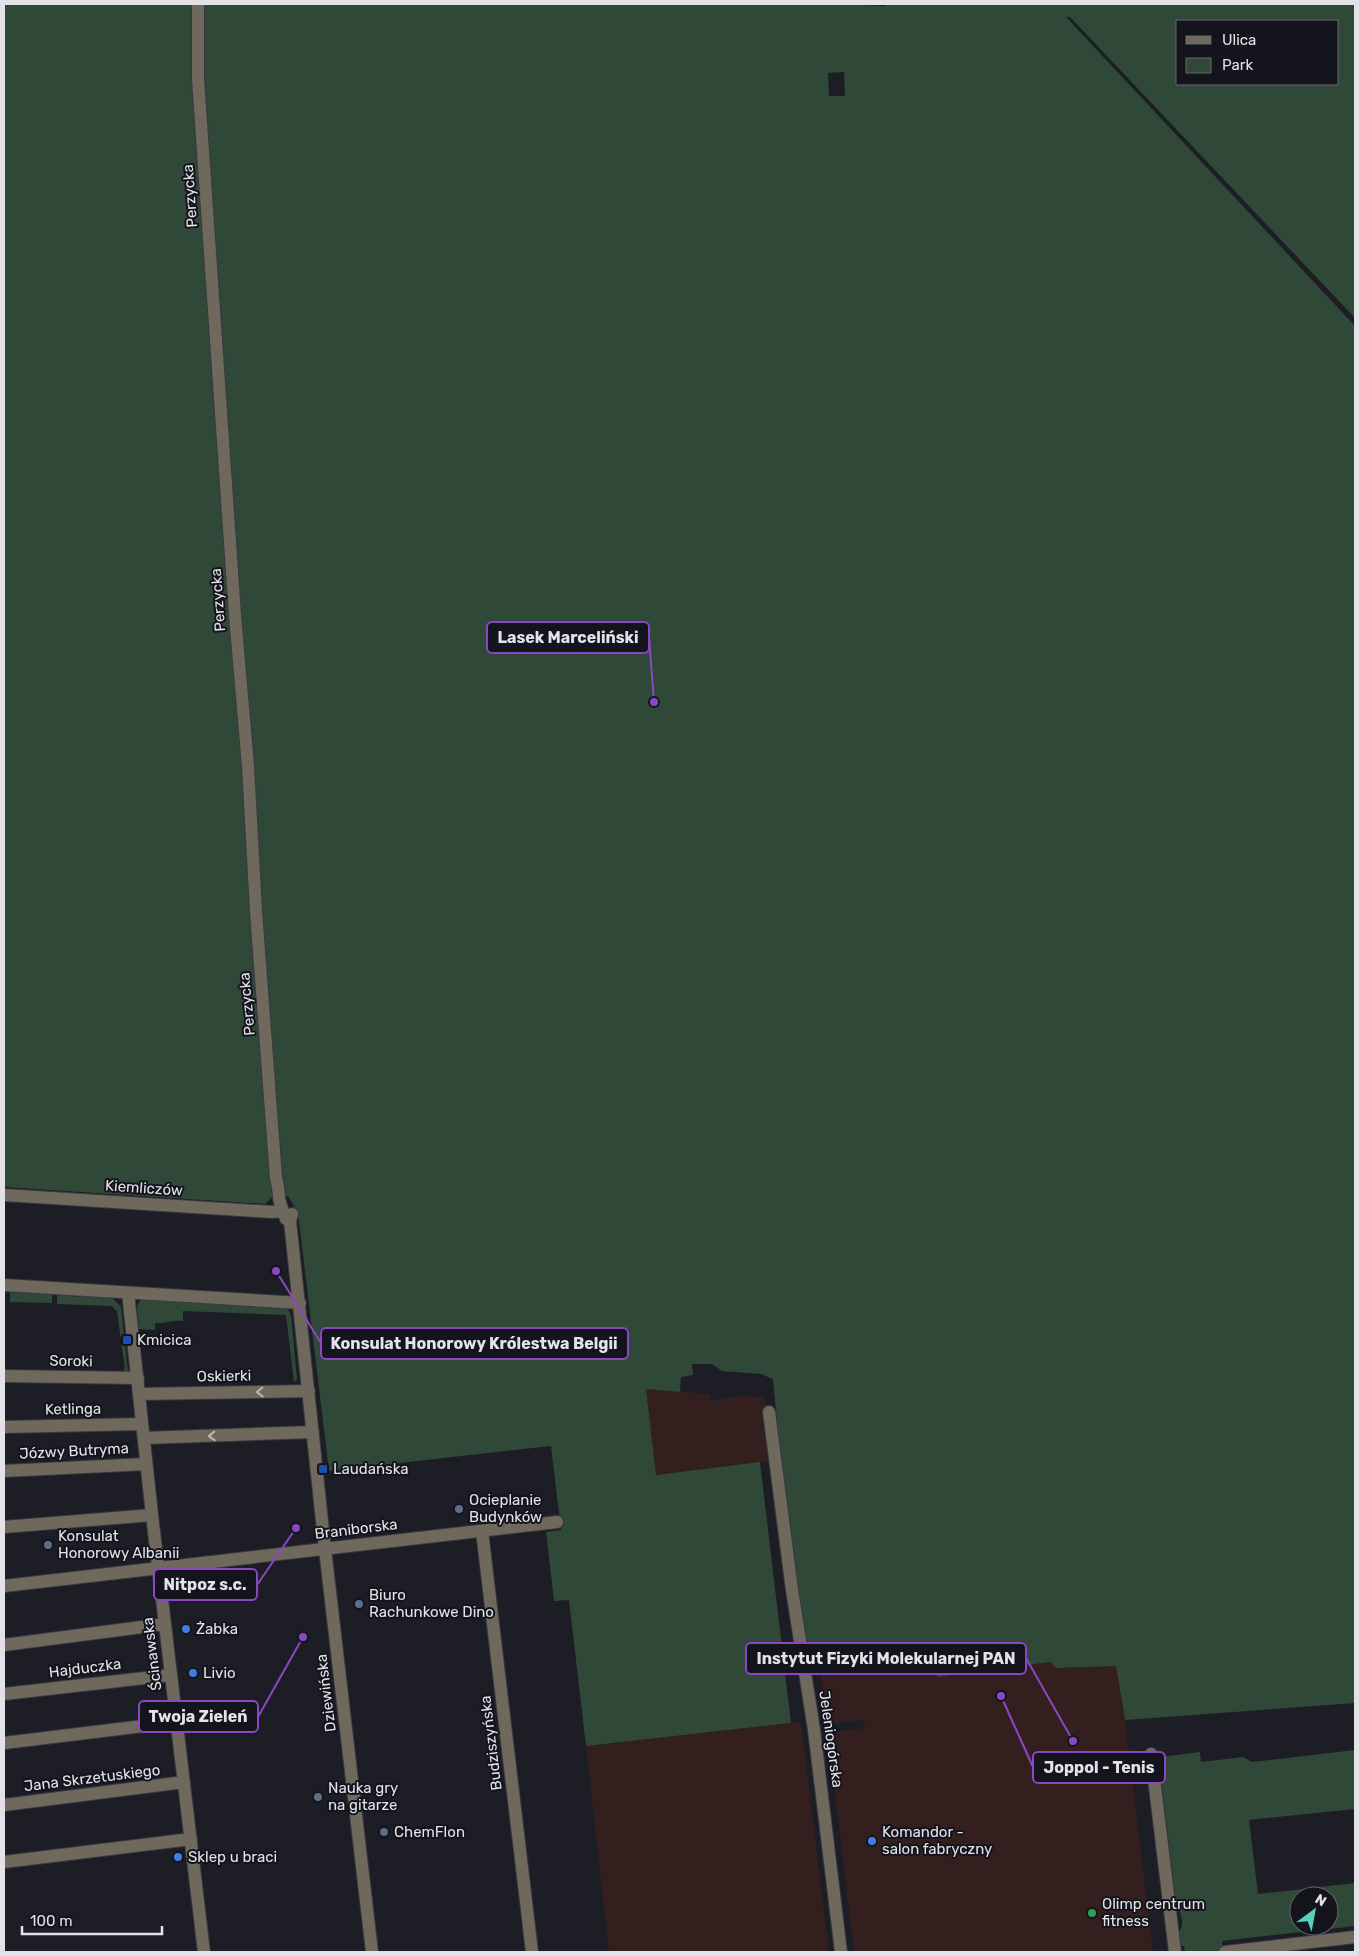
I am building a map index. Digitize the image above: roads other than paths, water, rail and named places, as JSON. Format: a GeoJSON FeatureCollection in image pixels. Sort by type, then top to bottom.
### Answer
{"type":"FeatureCollection","features":[{"type":"Feature","properties":{"kind":"street","name":"Perzycka"},"geometry":{"type":"LineString","coordinates":[[198,4],[198,79],[228,514],[248,766],[256,911],[276,1178],[280,1192]]}},
{"type":"Feature","properties":{"kind":"street","name":"Dziewińska"},"geometry":{"type":"LineString","coordinates":[[280,1192],[279,1197],[287,1216],[300,1303],[325,1549],[372,1952]]}},
{"type":"Feature","properties":{"kind":"street","name":"Kiemliczów"},"geometry":{"type":"LineString","coordinates":[[4,1195],[272,1212],[287,1216]]}},
{"type":"Feature","properties":{"kind":"street"},"geometry":{"type":"LineString","coordinates":[[4,1285],[300,1303]]}},
{"type":"Feature","properties":{"kind":"street","name":"Ścinawska"},"geometry":{"type":"LineString","coordinates":[[128,1293],[146,1464],[204,1952]]}},
{"type":"Feature","properties":{"kind":"street","name":"Soroki"},"geometry":{"type":"LineString","coordinates":[[4,1376],[138,1378]]}},
{"type":"Feature","properties":{"kind":"street","name":"Oskierki"},"geometry":{"type":"LineString","coordinates":[[139,1394],[309,1391]]}},
{"type":"Feature","properties":{"kind":"street","name":"Jeleniogórska"},"geometry":{"type":"LineString","coordinates":[[769,1412],[792,1590],[814,1730],[841,1952]]}},
{"type":"Feature","properties":{"kind":"street","name":"Ketlinga"},"geometry":{"type":"LineString","coordinates":[[4,1426],[142,1424]]}},
{"type":"Feature","properties":{"kind":"street"},"geometry":{"type":"LineString","coordinates":[[144,1438],[313,1432]]}},
{"type":"Feature","properties":{"kind":"street","name":"Józwy Butryma"},"geometry":{"type":"LineString","coordinates":[[4,1471],[146,1464]]}},
{"type":"Feature","properties":{"kind":"street"},"geometry":{"type":"LineString","coordinates":[[4,1527],[152,1514]]}},
{"type":"Feature","properties":{"kind":"street","name":"Braniborska"},"geometry":{"type":"LineString","coordinates":[[4,1586],[557,1522]]}},
{"type":"Feature","properties":{"kind":"street","name":"Budziszyńska"},"geometry":{"type":"LineString","coordinates":[[482,1531],[532,1952]]}},
{"type":"Feature","properties":{"kind":"street"},"geometry":{"type":"LineString","coordinates":[[4,1644],[165,1624]]}},
{"type":"Feature","properties":{"kind":"street","name":"Hajduczka"},"geometry":{"type":"LineString","coordinates":[[4,1694],[171,1674]]}},
{"type":"Feature","properties":{"kind":"street"},"geometry":{"type":"LineString","coordinates":[[4,1743],[176,1722]]}},
{"type":"Feature","properties":{"kind":"street"},"geometry":{"type":"LineString","coordinates":[[1151,1754],[1175,1952]]}},
{"type":"Feature","properties":{"kind":"street","name":"Jana Skrzetuskiego"},"geometry":{"type":"LineString","coordinates":[[4,1805],[184,1782]]}},
{"type":"Feature","properties":{"kind":"street"},"geometry":{"type":"LineString","coordinates":[[4,1862],[191,1839]]}},
{"type":"Feature","properties":{"kind":"street"},"geometry":{"type":"LineString","coordinates":[[1225,1952],[1355,1937]]}},
{"type":"Feature","properties":{"kind":"place","name":"Lasek Marceliński"},"geometry":{"type":"Point","coordinates":[654,702]}},
{"type":"Feature","properties":{"kind":"place","name":"Konsulat Honorowy Królestwa Belgii"},"geometry":{"type":"Point","coordinates":[276,1271]}},
{"type":"Feature","properties":{"kind":"place","name":"Kmicica"},"geometry":{"type":"Point","coordinates":[127,1340]}},
{"type":"Feature","properties":{"kind":"place","name":"Laudańska"},"geometry":{"type":"Point","coordinates":[323,1469]}},
{"type":"Feature","properties":{"kind":"place","name":"Ocieplanie Budynków"},"geometry":{"type":"Point","coordinates":[459,1509]}},
{"type":"Feature","properties":{"kind":"place","name":"Nitpoz s.c."},"geometry":{"type":"Point","coordinates":[296,1528]}},
{"type":"Feature","properties":{"kind":"place","name":"Konsulat Honorowy Albanii"},"geometry":{"type":"Point","coordinates":[48,1545]}},
{"type":"Feature","properties":{"kind":"place","name":"Biuro Rachunkowe Dino"},"geometry":{"type":"Point","coordinates":[359,1604]}},
{"type":"Feature","properties":{"kind":"place","name":"Żabka"},"geometry":{"type":"Point","coordinates":[186,1629]}},
{"type":"Feature","properties":{"kind":"place","name":"Twoja Zieleń"},"geometry":{"type":"Point","coordinates":[303,1637]}},
{"type":"Feature","properties":{"kind":"place","name":"Livio"},"geometry":{"type":"Point","coordinates":[193,1673]}},
{"type":"Feature","properties":{"kind":"place","name":"Joppol - Tenis"},"geometry":{"type":"Point","coordinates":[1001,1696]}},
{"type":"Feature","properties":{"kind":"place","name":"Instytut Fizyki Molekularnej PAN"},"geometry":{"type":"Point","coordinates":[1073,1741]}},
{"type":"Feature","properties":{"kind":"place","name":"Nauka gry na gitarze"},"geometry":{"type":"Point","coordinates":[318,1797]}},
{"type":"Feature","properties":{"kind":"place","name":"ChemFlon"},"geometry":{"type":"Point","coordinates":[384,1832]}},
{"type":"Feature","properties":{"kind":"place","name":"Komandor - salon fabryczny"},"geometry":{"type":"Point","coordinates":[872,1841]}},
{"type":"Feature","properties":{"kind":"place","name":"Sklep u braci"},"geometry":{"type":"Point","coordinates":[178,1857]}},
{"type":"Feature","properties":{"kind":"place","name":"Olimp centrum fitness"},"geometry":{"type":"Point","coordinates":[1092,1913]}}]}
